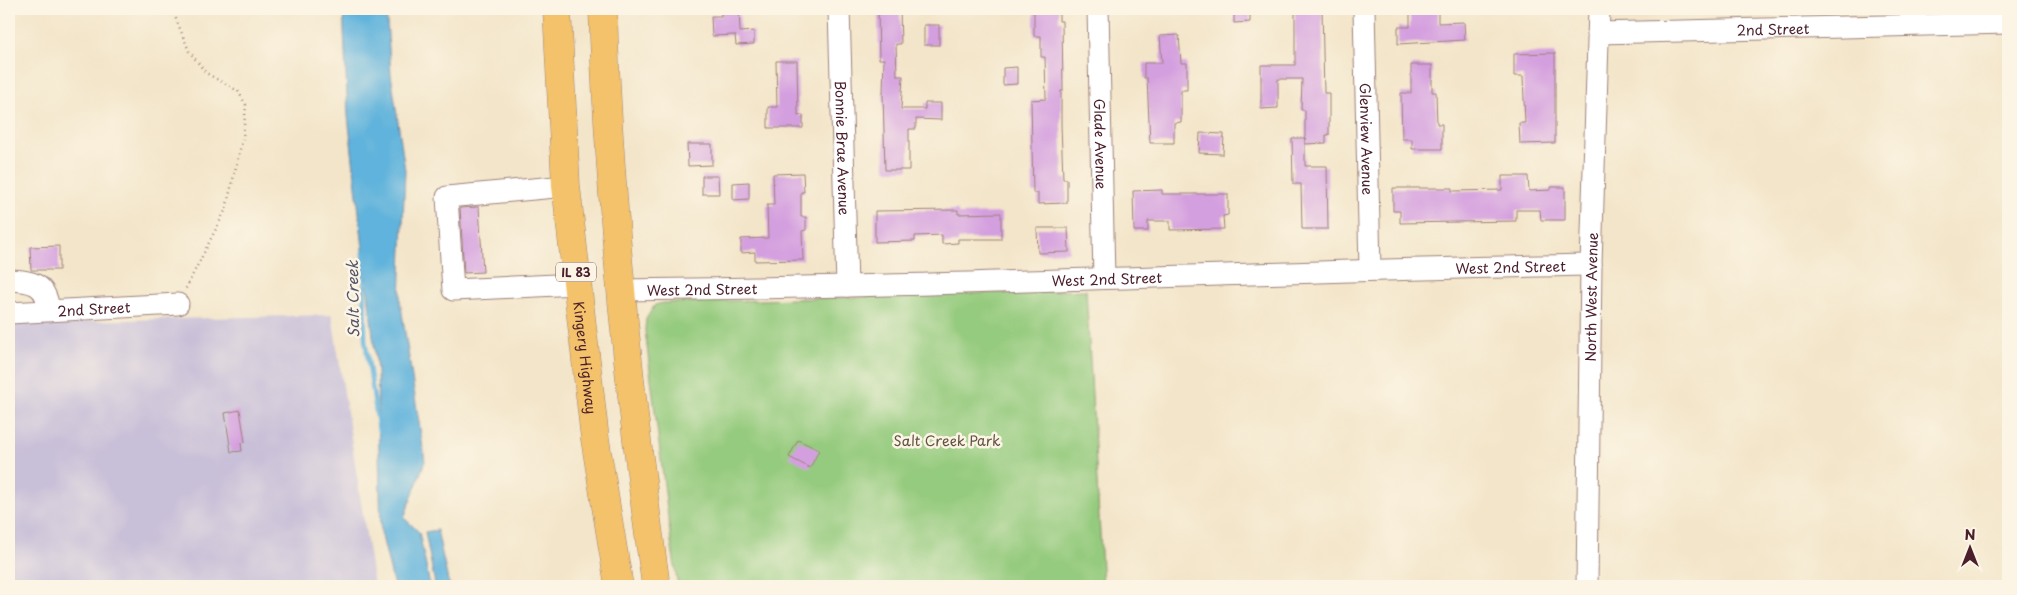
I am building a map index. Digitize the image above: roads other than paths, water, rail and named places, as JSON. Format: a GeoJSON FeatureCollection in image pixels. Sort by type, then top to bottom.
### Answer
{"type":"FeatureCollection","features":[{"type":"Feature","properties":{"kind":"highway","name":"Kingery Highway"},"geometry":{"type":"LineString","coordinates":[[557,9],[566,186],[595,439],[619,586]]}},
{"type":"Feature","properties":{"kind":"highway"},"geometry":{"type":"LineString","coordinates":[[603,9],[606,111],[621,290],[638,452],[656,586]]}},
{"type":"Feature","properties":{"kind":"street","name":"Bonnie Brae Avenue"},"geometry":{"type":"LineString","coordinates":[[839,9],[847,286]]}},
{"type":"Feature","properties":{"kind":"street","name":"Glade Avenue"},"geometry":{"type":"LineString","coordinates":[[1098,9],[1104,278]]}},
{"type":"Feature","properties":{"kind":"street","name":"Glenview Avenue"},"geometry":{"type":"LineString","coordinates":[[1364,9],[1370,269]]}},
{"type":"Feature","properties":{"kind":"street","name":"North West Avenue"},"geometry":{"type":"LineString","coordinates":[[1587,586],[1592,265],[1599,9]]}},
{"type":"Feature","properties":{"kind":"street","name":"2nd Street"},"geometry":{"type":"LineString","coordinates":[[1598,33],[2008,22]]}},
{"type":"Feature","properties":{"kind":"street"},"geometry":{"type":"LineString","coordinates":[[566,186],[447,197],[453,290],[577,284]]}},
{"type":"Feature","properties":{"kind":"street","name":"West 2nd Street"},"geometry":{"type":"LineString","coordinates":[[621,290],[847,286],[1370,269],[1592,265]]}},
{"type":"Feature","properties":{"kind":"street"},"geometry":{"type":"LineString","coordinates":[[9,280],[30,281],[37,285],[48,302],[49,310]]}},
{"type":"Feature","properties":{"kind":"street","name":"2nd Street"},"geometry":{"type":"LineString","coordinates":[[9,312],[178,304]]}},
{"type":"Feature","properties":{"kind":"water"},"geometry":{"type":"Polygon","coordinates":[[[343,9],[386,9],[391,74],[405,170],[400,300],[425,461],[404,518],[419,532],[430,586],[394,586],[381,532],[377,371],[348,116],[343,9]]]}},
{"type":"Feature","properties":{"kind":"water"},"geometry":{"type":"Polygon","coordinates":[[[437,530],[448,581],[451,586],[430,586],[435,584],[425,532],[437,530]]]}},
{"type":"Feature","properties":{"kind":"waterway","name":"Salt Creek"},"geometry":{"type":"LineString","coordinates":[[364,252],[365,340],[379,431]]}},
{"type":"Feature","properties":{"kind":"park label","name":"Salt Creek Park"},"geometry":{"type":"Point","coordinates":[947,440]}}]}
